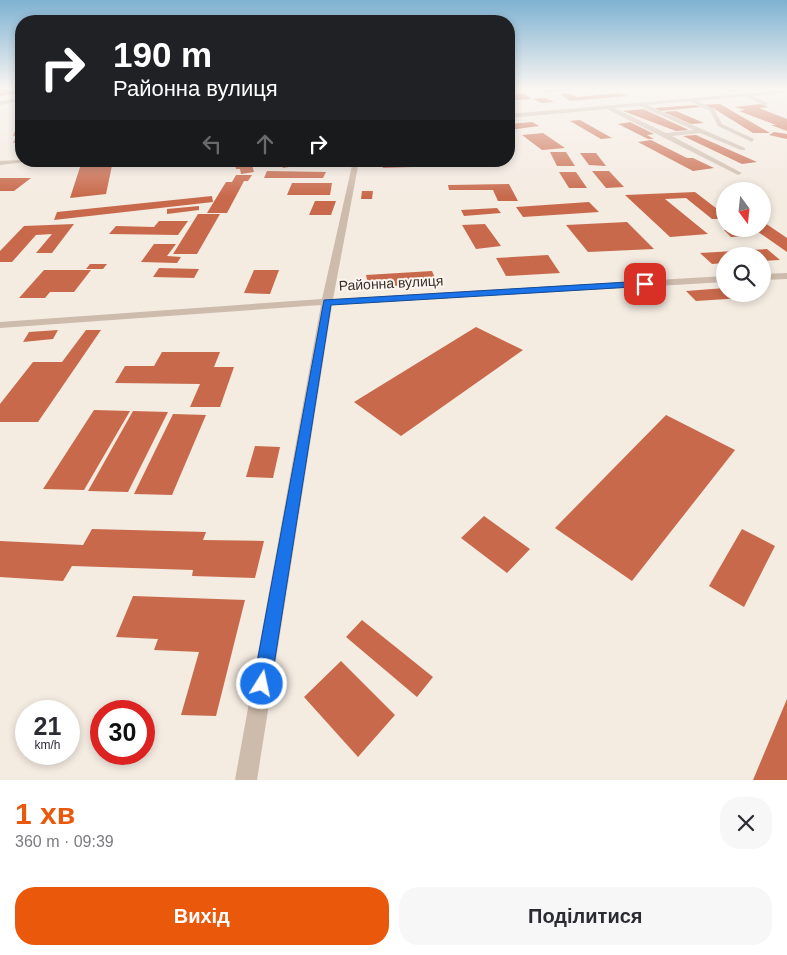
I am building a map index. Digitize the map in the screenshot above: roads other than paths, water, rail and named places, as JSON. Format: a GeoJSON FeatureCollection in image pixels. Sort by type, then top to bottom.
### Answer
{"type":"FeatureCollection","features":[{"type":"Feature","properties":{"kind":"street"},"geometry":{"type":"LineString","coordinates":[[643,124],[738,173]]}},
{"type":"Feature","properties":{"kind":"street"},"geometry":{"type":"LineString","coordinates":[[685,124],[743,149]]}},
{"type":"Feature","properties":{"kind":"street"},"geometry":{"type":"LineString","coordinates":[[720,124],[752,140]]}},
{"type":"Feature","properties":{"kind":"street"},"geometry":{"type":"LineString","coordinates":[[665,135],[700,131]]}},
{"type":"Feature","properties":{"kind":"street"},"geometry":{"type":"LineString","coordinates":[[0,163],[15,162]]}},
{"type":"Feature","properties":{"kind":"street"},"geometry":{"type":"LineString","coordinates":[[246,780],[327,302],[355,167]]}},
{"type":"Feature","properties":{"kind":"street"},"geometry":{"type":"LineString","coordinates":[[771,277],[787,276]]}},
{"type":"Feature","properties":{"kind":"street","name":"Районна вулиця"},"geometry":{"type":"LineString","coordinates":[[0,325],[327,302],[716,280]]}}]}
